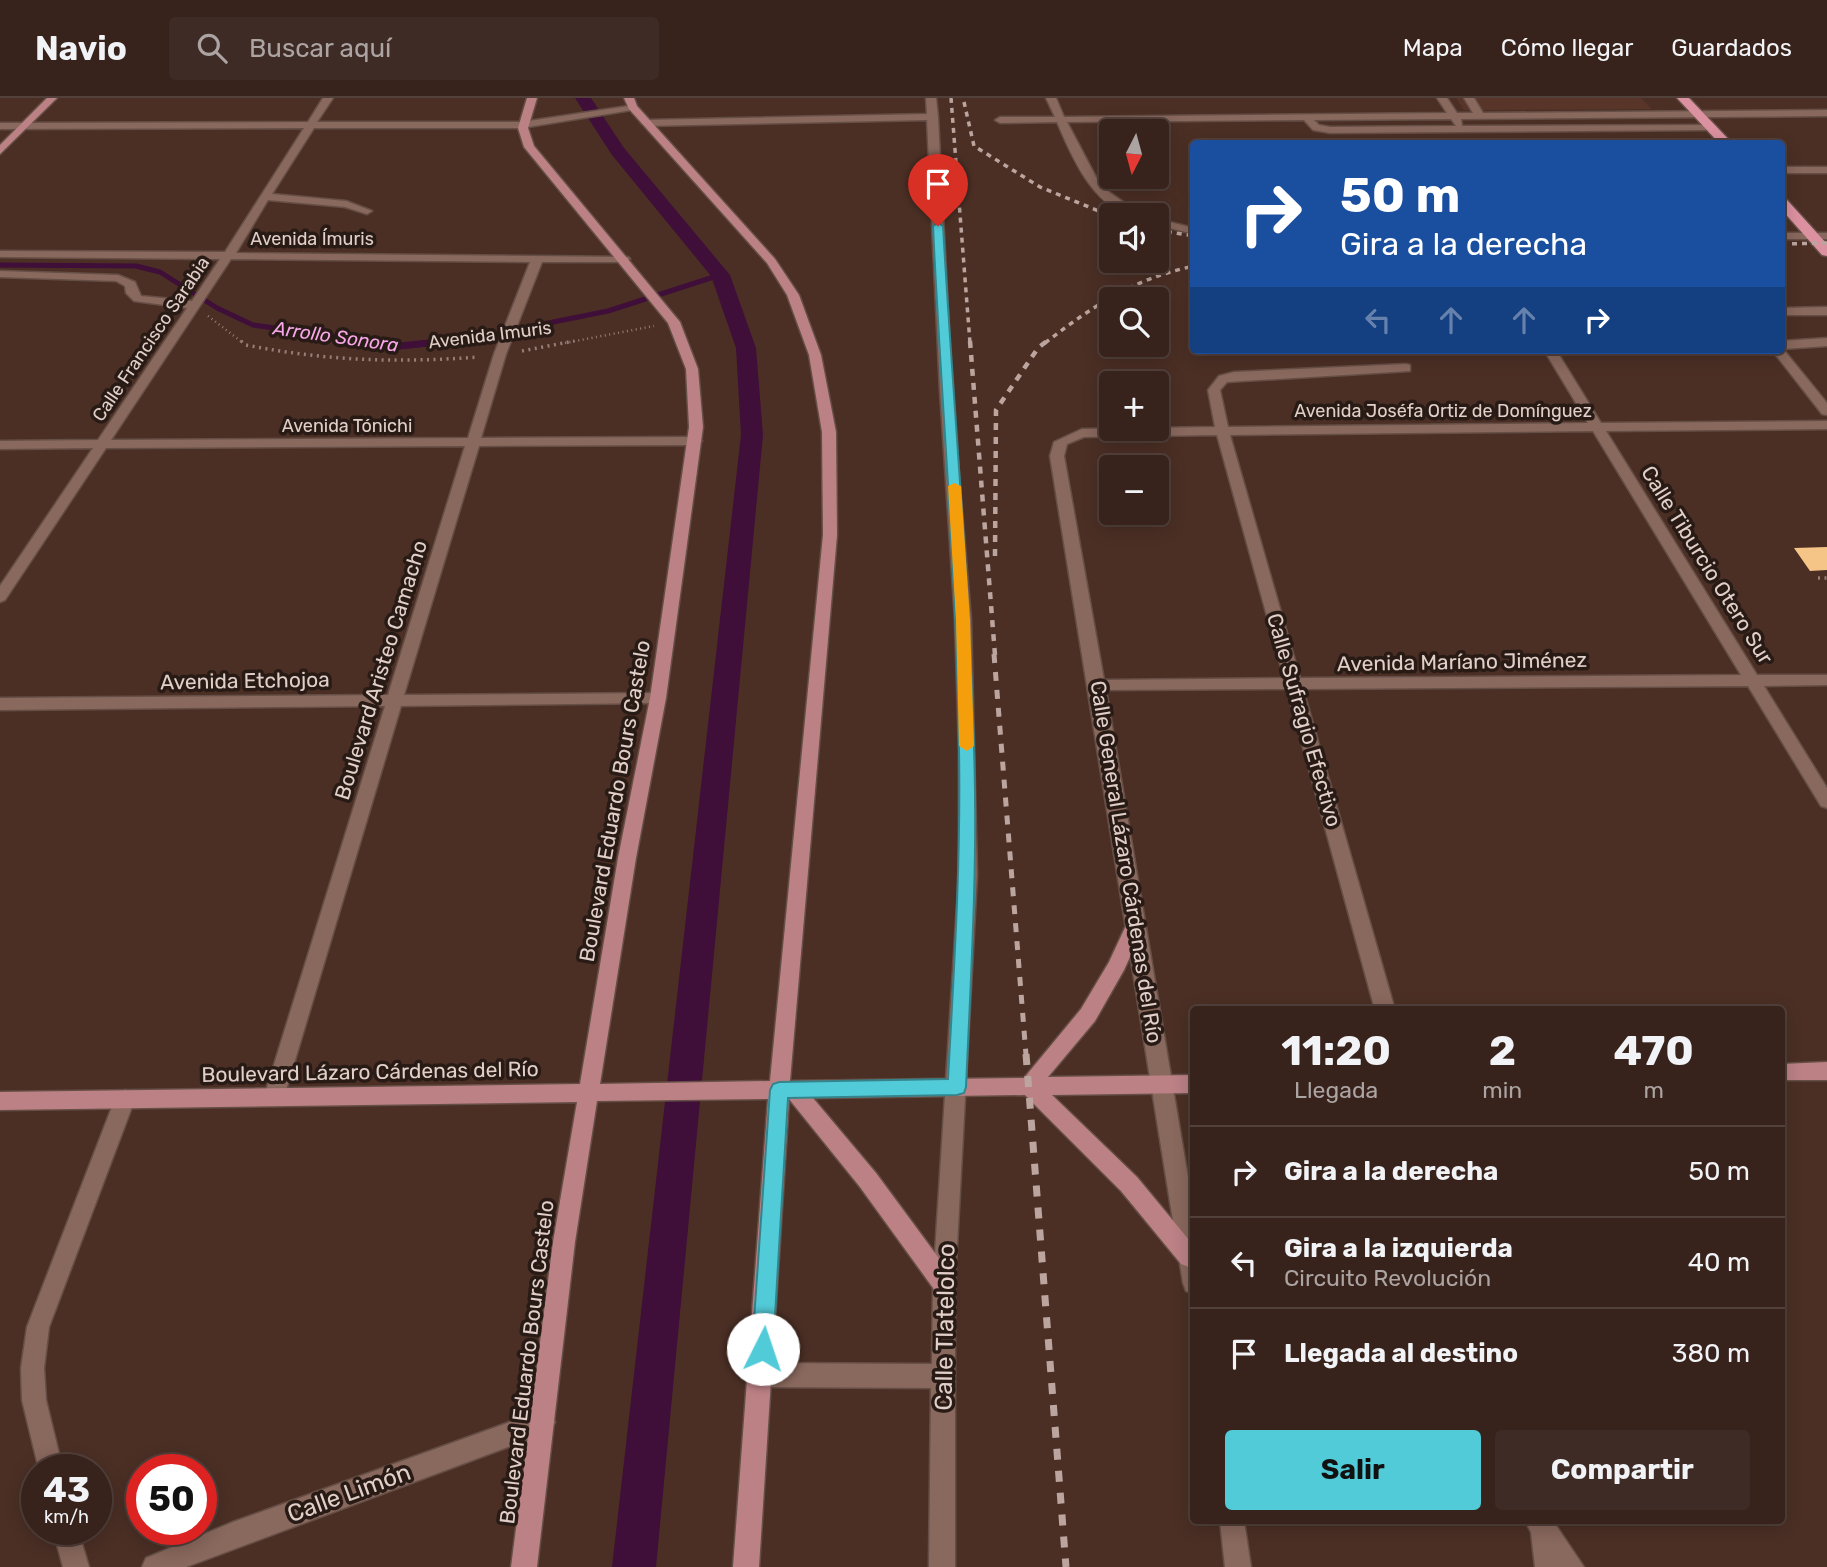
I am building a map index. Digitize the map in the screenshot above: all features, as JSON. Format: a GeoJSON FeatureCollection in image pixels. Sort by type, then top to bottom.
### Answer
{"type":"FeatureCollection","features":[{"type":"Feature","properties":{"kind":"highway"},"geometry":{"type":"LineString","coordinates":[[1683,98],[1723,140]]}},
{"type":"Feature","properties":{"kind":"highway"},"geometry":{"type":"LineString","coordinates":[[1785,206],[1827,252]]}},
{"type":"Feature","properties":{"kind":"main road"},"geometry":{"type":"LineString","coordinates":[[0,151],[52,98]]}},
{"type":"Feature","properties":{"kind":"main road"},"geometry":{"type":"LineString","coordinates":[[526,124],[531,98]]}},
{"type":"Feature","properties":{"kind":"main road"},"geometry":{"type":"LineString","coordinates":[[627,105],[771,261],[783,279],[802,313],[826,405],[831,467],[830,535],[787,1090],[746,1567]]}},
{"type":"Feature","properties":{"kind":"main road","name":"Boulevard Eduardo Bours Castelo"},"geometry":{"type":"LineString","coordinates":[[524,1567],[564,1242],[627,858],[658,698],[695,441],[696,415],[692,369],[674,322],[529,147],[522,133],[526,124]]}},
{"type":"Feature","properties":{"kind":"main road"},"geometry":{"type":"LineString","coordinates":[[1136,924],[1117,965],[1088,1015],[1029,1086],[1120,1174],[1189,1257]]}},
{"type":"Feature","properties":{"kind":"main road"},"geometry":{"type":"LineString","coordinates":[[1785,1072],[1827,1071]]}},
{"type":"Feature","properties":{"kind":"main road","name":"Boulevard Lázaro Cárdenas del Río"},"geometry":{"type":"LineString","coordinates":[[0,1101],[1190,1084]]}},
{"type":"Feature","properties":{"kind":"main road"},"geometry":{"type":"LineString","coordinates":[[787,1090],[868,1180],[944,1284]]}},
{"type":"Feature","properties":{"kind":"street","name":"Calle Francisco Sarabia"},"geometry":{"type":"LineString","coordinates":[[0,597],[228,256],[328,98]]}},
{"type":"Feature","properties":{"kind":"street","name":"Calle Tlatelolco"},"geometry":{"type":"LineString","coordinates":[[932,98],[946,391],[960,567],[967,750],[968,875],[944,1284],[942,1567]]}},
{"type":"Feature","properties":{"kind":"street"},"geometry":{"type":"LineString","coordinates":[[1051,98],[1096,188],[1114,203]]}},
{"type":"Feature","properties":{"kind":"street"},"geometry":{"type":"LineString","coordinates":[[1442,98],[1463,130]]}},
{"type":"Feature","properties":{"kind":"street"},"geometry":{"type":"LineString","coordinates":[[1469,98],[1480,116]]}},
{"type":"Feature","properties":{"kind":"street"},"geometry":{"type":"LineString","coordinates":[[0,126],[526,124],[627,105]]}},
{"type":"Feature","properties":{"kind":"street"},"geometry":{"type":"LineString","coordinates":[[1000,120],[1827,113]]}},
{"type":"Feature","properties":{"kind":"street"},"geometry":{"type":"LineString","coordinates":[[646,123],[933,117]]}},
{"type":"Feature","properties":{"kind":"street"},"geometry":{"type":"LineString","coordinates":[[1307,118],[1311,125],[1322,130],[1711,127]]}},
{"type":"Feature","properties":{"kind":"street"},"geometry":{"type":"LineString","coordinates":[[1417,131],[1423,140]]}},
{"type":"Feature","properties":{"kind":"street"},"geometry":{"type":"LineString","coordinates":[[1785,170],[1827,170]]}},
{"type":"Feature","properties":{"kind":"street"},"geometry":{"type":"LineString","coordinates":[[265,197],[346,204],[367,211]]}},
{"type":"Feature","properties":{"kind":"street"},"geometry":{"type":"LineString","coordinates":[[1169,225],[1190,230]]}},
{"type":"Feature","properties":{"kind":"street"},"geometry":{"type":"LineString","coordinates":[[1785,236],[1827,236]]}},
{"type":"Feature","properties":{"kind":"street","name":"Avenida Ímuris"},"geometry":{"type":"LineString","coordinates":[[0,254],[624,260]]}},
{"type":"Feature","properties":{"kind":"street","name":"Boulevard Aristeo Camacho"},"geometry":{"type":"LineString","coordinates":[[274,1097],[500,354],[537,259]]}},
{"type":"Feature","properties":{"kind":"street"},"geometry":{"type":"LineString","coordinates":[[0,274],[118,278],[131,284],[132,293],[138,299],[193,305]]}},
{"type":"Feature","properties":{"kind":"street"},"geometry":{"type":"LineString","coordinates":[[1785,312],[1827,312]]}},
{"type":"Feature","properties":{"kind":"street"},"geometry":{"type":"LineString","coordinates":[[1785,345],[1827,342]]}},
{"type":"Feature","properties":{"kind":"street","name":"Calle Tiburcio Otero Sur"},"geometry":{"type":"LineString","coordinates":[[1552,354],[1827,802]]}},
{"type":"Feature","properties":{"kind":"street"},"geometry":{"type":"LineString","coordinates":[[1781,354],[1827,411]]}},
{"type":"Feature","properties":{"kind":"street","name":"Calle Sufragio Efectivo"},"geometry":{"type":"LineString","coordinates":[[1384,1006],[1213,390],[1223,379],[1234,376],[1406,368]]}},
{"type":"Feature","properties":{"kind":"street"},"geometry":{"type":"LineString","coordinates":[[1807,385],[1827,385]]}},
{"type":"Feature","properties":{"kind":"street","name":"Avenida Joséfa Ortiz de Domínguez"},"geometry":{"type":"LineString","coordinates":[[1061,442],[1082,433],[1827,425]]}},
{"type":"Feature","properties":{"kind":"street","name":"Avenida Tónichi"},"geometry":{"type":"LineString","coordinates":[[0,445],[695,441]]}},
{"type":"Feature","properties":{"kind":"street","name":"Calle General Lázaro Cárdenas del Río"},"geometry":{"type":"LineString","coordinates":[[1061,442],[1057,456],[1097,685],[1190,1262]]}},
{"type":"Feature","properties":{"kind":"street","name":"Avenida Maríano Jiménez"},"geometry":{"type":"LineString","coordinates":[[1097,685],[1827,680]]}},
{"type":"Feature","properties":{"kind":"street","name":"Avenida Etchojoa"},"geometry":{"type":"LineString","coordinates":[[0,704],[658,698]]}},
{"type":"Feature","properties":{"kind":"street"},"geometry":{"type":"LineString","coordinates":[[46,1454],[34,1412],[31,1384],[38,1327],[125,1099]]}},
{"type":"Feature","properties":{"kind":"street"},"geometry":{"type":"LineString","coordinates":[[761,1375],[942,1376]]}},
{"type":"Feature","properties":{"kind":"street","name":"Calle Limón"},"geometry":{"type":"LineString","coordinates":[[155,1567],[233,1535],[543,1422]]}},
{"type":"Feature","properties":{"kind":"street"},"geometry":{"type":"LineString","coordinates":[[1232,1524],[1238,1567]]}},
{"type":"Feature","properties":{"kind":"street"},"geometry":{"type":"LineString","coordinates":[[1541,1525],[1548,1567]]}},
{"type":"Feature","properties":{"kind":"street"},"geometry":{"type":"LineString","coordinates":[[1541,1525],[1571,1567]]}},
{"type":"Feature","properties":{"kind":"street"},"geometry":{"type":"LineString","coordinates":[[70,1545],[76,1567]]}},
{"type":"Feature","properties":{"kind":"path","name":"Avenida Imuris"},"geometry":{"type":"LineString","coordinates":[[193,305],[246,345],[296,355],[382,361],[500,354],[674,322]]}},
{"type":"Feature","properties":{"kind":"path"},"geometry":{"type":"LineString","coordinates":[[1818,578],[1827,578]]}},
{"type":"Feature","properties":{"kind":"shaded area"},"geometry":{"type":"Polygon","coordinates":[[[1456,98],[1641,98],[1652,109],[1464,110],[1456,98]]]}},
{"type":"Feature","properties":{"kind":"building"},"geometry":{"type":"Polygon","coordinates":[[[1827,547],[1827,570],[1810,571],[1794,548],[1827,547]]]}},
{"type":"Feature","properties":{"kind":"waterway"},"geometry":{"type":"LineString","coordinates":[[583,98],[618,151],[720,275],[746,348],[752,435],[634,1567]]}},
{"type":"Feature","properties":{"kind":"waterway","name":"Arrollo Sonora"},"geometry":{"type":"LineString","coordinates":[[0,265],[136,266],[160,272],[217,308],[253,325],[378,343]]}},
{"type":"Feature","properties":{"kind":"waterway","name":"Arrollo Sonora"},"geometry":{"type":"LineString","coordinates":[[431,343],[469,339],[608,311],[720,275]]}},
{"type":"Feature","properties":{"kind":"waterway","name":"Arrollo Sonora"},"geometry":{"type":"LineString","coordinates":[[366,341],[400,346],[448,341]]}},
{"type":"Feature","properties":{"kind":"railway"},"geometry":{"type":"LineString","coordinates":[[951,98],[970,343]]}},
{"type":"Feature","properties":{"kind":"railway"},"geometry":{"type":"LineString","coordinates":[[964,102],[974,146],[1040,187],[1099,211]]}},
{"type":"Feature","properties":{"kind":"railway"},"geometry":{"type":"LineString","coordinates":[[1169,232],[1190,235]]}},
{"type":"Feature","properties":{"kind":"railway"},"geometry":{"type":"LineString","coordinates":[[1785,244],[1827,243]]}},
{"type":"Feature","properties":{"kind":"railway"},"geometry":{"type":"LineString","coordinates":[[1045,343],[1080,317],[1133,286],[1190,267]]}},
{"type":"Feature","properties":{"kind":"railway"},"geometry":{"type":"LineString","coordinates":[[970,341],[995,655]]}},
{"type":"Feature","properties":{"kind":"railway"},"geometry":{"type":"LineString","coordinates":[[995,556],[996,410],[1038,348],[1047,341]]}},
{"type":"Feature","properties":{"kind":"railway"},"geometry":{"type":"LineString","coordinates":[[994,654],[1026,1055]]}},
{"type":"Feature","properties":{"kind":"railway"},"geometry":{"type":"LineString","coordinates":[[1026,1054],[1066,1567]]}},
{"type":"Feature","properties":{"kind":"slow traffic"},"geometry":{"type":"LineString","coordinates":[[954,486],[963,620],[967,746]]}},
{"type":"Feature","properties":{"kind":"route"},"geometry":{"type":"LineString","coordinates":[[763,1349],[779,1090],[957,1087],[968,875],[967,750],[958,527],[946,391],[938,226]]}}]}
